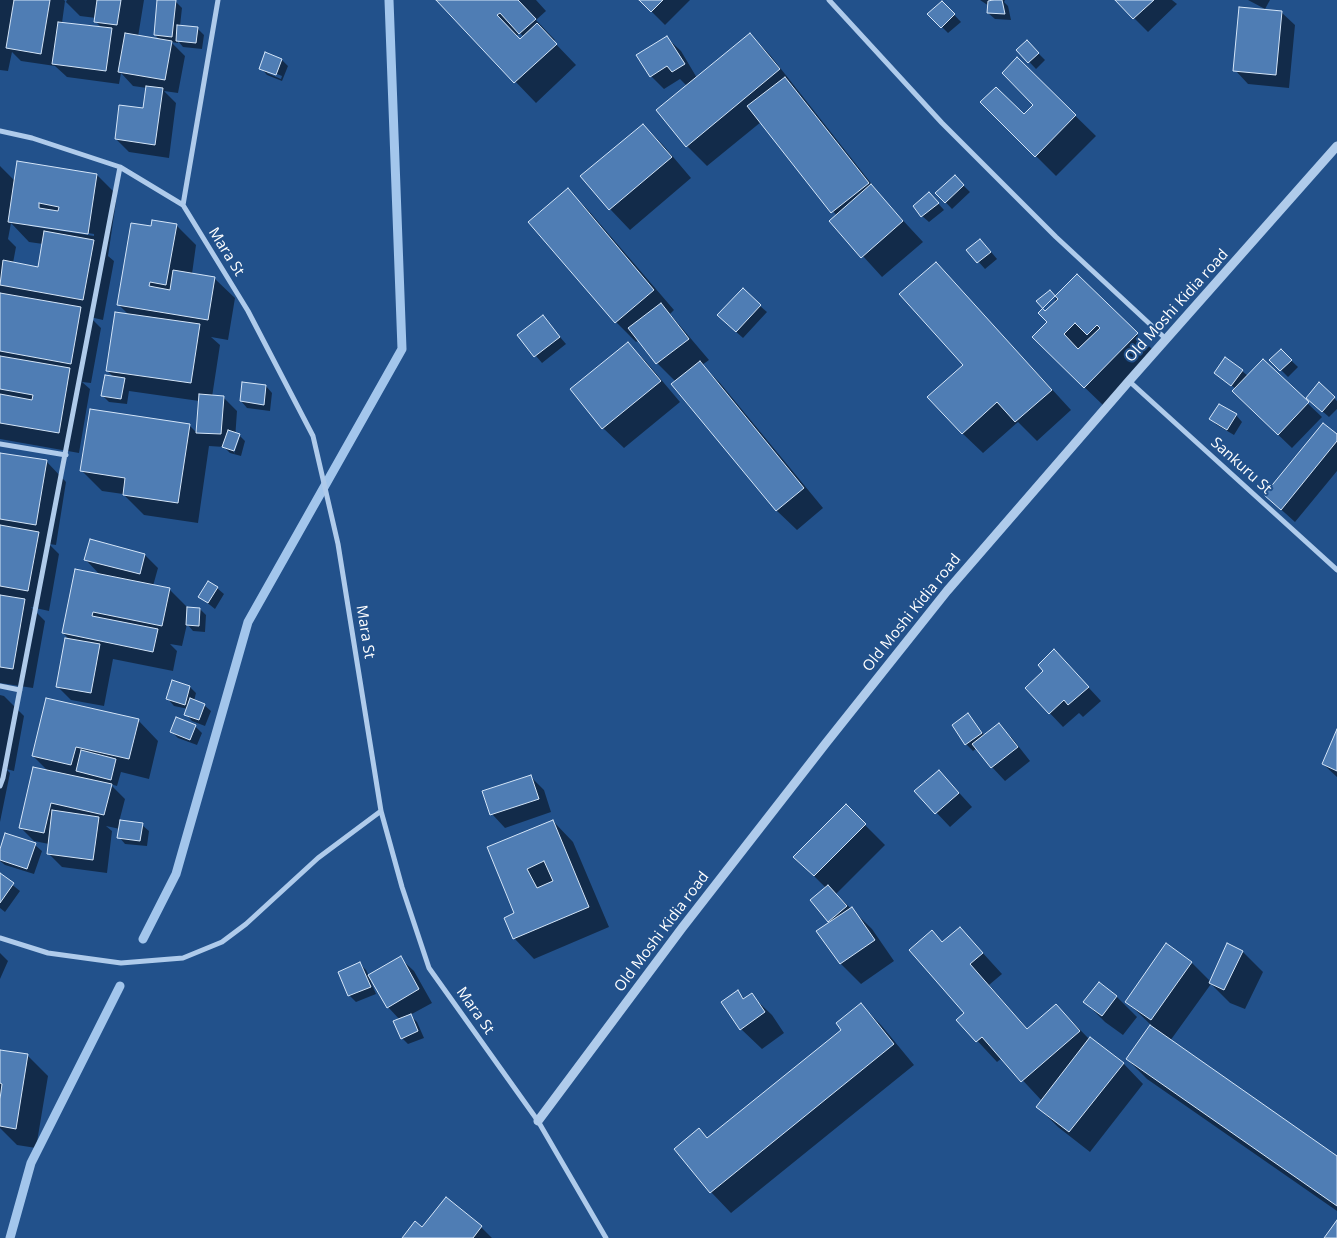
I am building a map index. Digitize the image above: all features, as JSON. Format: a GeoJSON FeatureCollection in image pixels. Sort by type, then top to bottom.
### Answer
{"type":"FeatureCollection","features":[{"type":"Feature","properties":{"kind":"street"},"geometry":{"type":"LineString","coordinates":[[183,205],[218,0]]}},
{"type":"Feature","properties":{"kind":"street"},"geometry":{"type":"LineString","coordinates":[[829,0],[942,123],[1036,217],[1167,340]]}},
{"type":"Feature","properties":{"kind":"street","name":"Mara St"},"geometry":{"type":"LineString","coordinates":[[0,131],[32,138],[120,167],[183,205],[248,311],[313,436],[338,544],[381,811],[402,888],[429,968],[538,1121],[606,1238]]}},
{"type":"Feature","properties":{"kind":"street","name":"Old Moshi Kidia road"},"geometry":{"type":"LineString","coordinates":[[538,1121],[682,928],[826,742],[947,591],[1129,381],[1337,146]]}},
{"type":"Feature","properties":{"kind":"street"},"geometry":{"type":"LineString","coordinates":[[0,786],[4,778],[120,167]]}},
{"type":"Feature","properties":{"kind":"street","name":"Sankuru St"},"geometry":{"type":"LineString","coordinates":[[1129,381],[1337,570]]}},
{"type":"Feature","properties":{"kind":"street"},"geometry":{"type":"LineString","coordinates":[[0,444],[66,454]]}},
{"type":"Feature","properties":{"kind":"street"},"geometry":{"type":"LineString","coordinates":[[0,686],[20,690]]}},
{"type":"Feature","properties":{"kind":"street"},"geometry":{"type":"LineString","coordinates":[[0,938],[48,954],[121,963],[183,958],[222,942],[272,902],[318,858],[381,811]]}},
{"type":"Feature","properties":{"kind":"building"},"geometry":{"type":"Polygon","coordinates":[[[14,0],[50,0],[41,54],[6,48],[14,0]]]}},
{"type":"Feature","properties":{"kind":"building"},"geometry":{"type":"Polygon","coordinates":[[[97,0],[121,0],[117,25],[94,22],[97,0]]]}},
{"type":"Feature","properties":{"kind":"building"},"geometry":{"type":"Polygon","coordinates":[[[157,0],[176,0],[172,37],[154,35],[157,0]]]}},
{"type":"Feature","properties":{"kind":"building"},"geometry":{"type":"Polygon","coordinates":[[[436,0],[518,0],[536,19],[519,34],[500,13],[497,15],[520,39],[537,23],[557,44],[514,83],[436,0]]]}},
{"type":"Feature","properties":{"kind":"building"},"geometry":{"type":"Polygon","coordinates":[[[639,0],[663,0],[651,12],[639,0]]]}},
{"type":"Feature","properties":{"kind":"building"},"geometry":{"type":"Polygon","coordinates":[[[1002,0],[1005,14],[987,13],[988,1],[1002,0]]]}},
{"type":"Feature","properties":{"kind":"building"},"geometry":{"type":"Polygon","coordinates":[[[1115,0],[1154,0],[1133,19],[1115,0]]]}},
{"type":"Feature","properties":{"kind":"building"},"geometry":{"type":"Polygon","coordinates":[[[942,1],[955,14],[941,28],[927,14],[942,1]]]}},
{"type":"Feature","properties":{"kind":"building"},"geometry":{"type":"Polygon","coordinates":[[[1239,7],[1282,11],[1276,75],[1233,71],[1239,7]]]}},
{"type":"Feature","properties":{"kind":"building"},"geometry":{"type":"Polygon","coordinates":[[[58,22],[112,28],[106,71],[52,64],[58,22]]]}},
{"type":"Feature","properties":{"kind":"building"},"geometry":{"type":"Polygon","coordinates":[[[177,25],[198,27],[196,43],[176,41],[177,25]]]}},
{"type":"Feature","properties":{"kind":"building"},"geometry":{"type":"Polygon","coordinates":[[[125,33],[172,41],[165,80],[118,72],[125,33]]]}},
{"type":"Feature","properties":{"kind":"building"},"geometry":{"type":"Polygon","coordinates":[[[750,33],[780,69],[686,147],[656,110],[750,33]]]}},
{"type":"Feature","properties":{"kind":"building"},"geometry":{"type":"Polygon","coordinates":[[[667,36],[685,64],[672,72],[667,66],[650,77],[636,55],[667,36]]]}},
{"type":"Feature","properties":{"kind":"building"},"geometry":{"type":"Polygon","coordinates":[[[1027,40],[1039,53],[1028,63],[1016,50],[1027,40]]]}},
{"type":"Feature","properties":{"kind":"building"},"geometry":{"type":"Polygon","coordinates":[[[265,52],[282,59],[276,75],[259,69],[265,52]]]}},
{"type":"Feature","properties":{"kind":"building"},"geometry":{"type":"Polygon","coordinates":[[[1017,57],[1076,115],[1035,157],[980,102],[996,87],[1024,114],[1033,105],[1002,73],[1017,57]]]}},
{"type":"Feature","properties":{"kind":"building"},"geometry":{"type":"Polygon","coordinates":[[[785,77],[869,183],[831,213],[747,106],[785,77]]]}},
{"type":"Feature","properties":{"kind":"building"},"geometry":{"type":"Polygon","coordinates":[[[146,86],[163,88],[155,145],[115,139],[119,105],[143,108],[146,86]]]}},
{"type":"Feature","properties":{"kind":"building"},"geometry":{"type":"Polygon","coordinates":[[[643,124],[672,157],[609,210],[580,176],[643,124]]]}},
{"type":"Feature","properties":{"kind":"building"},"geometry":{"type":"Polygon","coordinates":[[[17,161],[97,174],[88,234],[8,222],[17,161]],[[39,203],[39,208],[58,211],[59,207],[39,203]]]}},
{"type":"Feature","properties":{"kind":"building"},"geometry":{"type":"Polygon","coordinates":[[[955,175],[964,185],[945,203],[935,193],[955,175]]]}},
{"type":"Feature","properties":{"kind":"building"},"geometry":{"type":"Polygon","coordinates":[[[871,184],[903,221],[861,258],[829,221],[871,184]]]}},
{"type":"Feature","properties":{"kind":"building"},"geometry":{"type":"Polygon","coordinates":[[[568,188],[654,290],[615,323],[528,222],[568,188]]]}},
{"type":"Feature","properties":{"kind":"building"},"geometry":{"type":"Polygon","coordinates":[[[929,192],[939,203],[921,217],[913,206],[929,192]]]}},
{"type":"Feature","properties":{"kind":"building"},"geometry":{"type":"Polygon","coordinates":[[[152,220],[177,224],[166,285],[150,282],[149,286],[170,290],[173,270],[215,277],[208,320],[117,305],[131,223],[151,226],[152,220]]]}},
{"type":"Feature","properties":{"kind":"building"},"geometry":{"type":"Polygon","coordinates":[[[44,231],[94,240],[83,300],[0,285],[3,260],[38,267],[44,231]]]}},
{"type":"Feature","properties":{"kind":"building"},"geometry":{"type":"Polygon","coordinates":[[[980,239],[991,252],[977,263],[966,250],[980,239]]]}},
{"type":"Feature","properties":{"kind":"building"},"geometry":{"type":"Polygon","coordinates":[[[936,262],[1052,390],[1015,422],[997,402],[962,434],[927,397],[963,365],[899,294],[936,262]]]}},
{"type":"Feature","properties":{"kind":"building"},"geometry":{"type":"Polygon","coordinates":[[[1077,274],[1138,333],[1084,388],[1032,337],[1047,322],[1038,313],[1077,274]],[[1075,323],[1064,334],[1078,349],[1100,328],[1097,325],[1087,335],[1075,323]]]}},
{"type":"Feature","properties":{"kind":"building"},"geometry":{"type":"Polygon","coordinates":[[[743,288],[761,305],[736,332],[717,315],[743,288]]]}},
{"type":"Feature","properties":{"kind":"building"},"geometry":{"type":"Polygon","coordinates":[[[1050,290],[1058,299],[1045,311],[1036,301],[1050,290]]]}},
{"type":"Feature","properties":{"kind":"building"},"geometry":{"type":"Polygon","coordinates":[[[0,293],[81,307],[71,364],[0,351],[0,293]]]}},
{"type":"Feature","properties":{"kind":"building"},"geometry":{"type":"Polygon","coordinates":[[[661,303],[689,339],[656,364],[628,328],[661,303]]]}},
{"type":"Feature","properties":{"kind":"building"},"geometry":{"type":"Polygon","coordinates":[[[115,312],[200,324],[191,383],[106,371],[115,312]]]}},
{"type":"Feature","properties":{"kind":"building"},"geometry":{"type":"Polygon","coordinates":[[[543,315],[560,337],[534,357],[517,335],[543,315]]]}},
{"type":"Feature","properties":{"kind":"building"},"geometry":{"type":"Polygon","coordinates":[[[628,342],[661,381],[602,429],[570,389],[628,342]]]}},
{"type":"Feature","properties":{"kind":"building"},"geometry":{"type":"Polygon","coordinates":[[[1281,349],[1292,360],[1280,371],[1269,360],[1281,349]]]}},
{"type":"Feature","properties":{"kind":"building"},"geometry":{"type":"Polygon","coordinates":[[[0,356],[70,368],[59,433],[0,423],[0,394],[32,400],[33,395],[0,389],[0,356]]]}},
{"type":"Feature","properties":{"kind":"building"},"geometry":{"type":"Polygon","coordinates":[[[1225,357],[1243,370],[1231,386],[1214,373],[1225,357]]]}},
{"type":"Feature","properties":{"kind":"building"},"geometry":{"type":"Polygon","coordinates":[[[1263,359],[1309,402],[1278,435],[1232,391],[1263,359]]]}},
{"type":"Feature","properties":{"kind":"building"},"geometry":{"type":"Polygon","coordinates":[[[700,361],[804,488],[776,511],[671,384],[700,361]]]}},
{"type":"Feature","properties":{"kind":"building"},"geometry":{"type":"Polygon","coordinates":[[[105,375],[125,378],[121,399],[101,396],[105,375]]]}},
{"type":"Feature","properties":{"kind":"building"},"geometry":{"type":"Polygon","coordinates":[[[242,382],[266,385],[264,405],[240,401],[242,382]]]}},
{"type":"Feature","properties":{"kind":"building"},"geometry":{"type":"Polygon","coordinates":[[[1319,382],[1335,397],[1322,412],[1306,398],[1319,382]]]}},
{"type":"Feature","properties":{"kind":"building"},"geometry":{"type":"Polygon","coordinates":[[[199,394],[224,396],[221,434],[196,433],[199,394]]]}},
{"type":"Feature","properties":{"kind":"building"},"geometry":{"type":"Polygon","coordinates":[[[1219,404],[1237,414],[1227,430],[1209,419],[1219,404]]]}},
{"type":"Feature","properties":{"kind":"building"},"geometry":{"type":"Polygon","coordinates":[[[90,409],[190,424],[178,503],[123,495],[125,478],[80,471],[90,409]]]}},
{"type":"Feature","properties":{"kind":"building"},"geometry":{"type":"Polygon","coordinates":[[[1323,423],[1337,434],[1337,441],[1281,510],[1264,495],[1323,423]]]}},
{"type":"Feature","properties":{"kind":"building"},"geometry":{"type":"Polygon","coordinates":[[[228,430],[240,434],[234,451],[222,447],[228,430]]]}},
{"type":"Feature","properties":{"kind":"building"},"geometry":{"type":"Polygon","coordinates":[[[0,453],[47,460],[36,525],[0,519],[0,453]]]}},
{"type":"Feature","properties":{"kind":"building"},"geometry":{"type":"Polygon","coordinates":[[[0,525],[39,532],[28,591],[0,586],[0,525]]]}},
{"type":"Feature","properties":{"kind":"building"},"geometry":{"type":"Polygon","coordinates":[[[90,539],[145,554],[140,574],[84,560],[90,539]]]}},
{"type":"Feature","properties":{"kind":"building"},"geometry":{"type":"Polygon","coordinates":[[[75,569],[170,588],[162,626],[93,612],[92,616],[158,629],[153,652],[62,633],[75,569]]]}},
{"type":"Feature","properties":{"kind":"building"},"geometry":{"type":"Polygon","coordinates":[[[208,581],[218,587],[208,603],[198,597],[208,581]]]}},
{"type":"Feature","properties":{"kind":"building"},"geometry":{"type":"Polygon","coordinates":[[[0,595],[25,599],[13,669],[0,667],[0,595]]]}},
{"type":"Feature","properties":{"kind":"building"},"geometry":{"type":"Polygon","coordinates":[[[187,607],[200,608],[199,626],[186,625],[187,607]]]}},
{"type":"Feature","properties":{"kind":"building"},"geometry":{"type":"Polygon","coordinates":[[[65,638],[100,644],[91,693],[56,687],[65,638]]]}},
{"type":"Feature","properties":{"kind":"building"},"geometry":{"type":"Polygon","coordinates":[[[1054,649],[1089,687],[1068,705],[1064,700],[1049,714],[1025,688],[1043,671],[1038,665],[1054,649]]]}},
{"type":"Feature","properties":{"kind":"building"},"geometry":{"type":"Polygon","coordinates":[[[172,680],[190,686],[185,705],[166,699],[172,680]]]}},
{"type":"Feature","properties":{"kind":"building"},"geometry":{"type":"Polygon","coordinates":[[[46,698],[139,719],[129,759],[76,747],[71,765],[32,756],[46,698]]]}},
{"type":"Feature","properties":{"kind":"building"},"geometry":{"type":"Polygon","coordinates":[[[190,698],[205,704],[199,720],[184,715],[190,698]]]}},
{"type":"Feature","properties":{"kind":"building"},"geometry":{"type":"Polygon","coordinates":[[[968,713],[982,733],[965,745],[952,725],[968,713]]]}},
{"type":"Feature","properties":{"kind":"building"},"geometry":{"type":"Polygon","coordinates":[[[176,717],[196,725],[190,740],[170,732],[176,717]]]}},
{"type":"Feature","properties":{"kind":"building"},"geometry":{"type":"Polygon","coordinates":[[[999,723],[1018,747],[991,768],[972,744],[999,723]]]}},
{"type":"Feature","properties":{"kind":"building"},"geometry":{"type":"Polygon","coordinates":[[[1337,729],[1337,771],[1322,764],[1337,729]]]}},
{"type":"Feature","properties":{"kind":"building"},"geometry":{"type":"Polygon","coordinates":[[[81,750],[116,759],[111,780],[76,771],[81,750]]]}},
{"type":"Feature","properties":{"kind":"building"},"geometry":{"type":"Polygon","coordinates":[[[33,767],[112,784],[104,815],[51,803],[44,833],[19,828],[33,767]]]}},
{"type":"Feature","properties":{"kind":"building"},"geometry":{"type":"Polygon","coordinates":[[[939,770],[959,793],[935,814],[914,791],[939,770]]]}},
{"type":"Feature","properties":{"kind":"building"},"geometry":{"type":"Polygon","coordinates":[[[531,775],[539,799],[490,815],[482,791],[531,775]]]}},
{"type":"Feature","properties":{"kind":"building"},"geometry":{"type":"Polygon","coordinates":[[[846,804],[866,824],[814,876],[793,857],[846,804]]]}},
{"type":"Feature","properties":{"kind":"building"},"geometry":{"type":"Polygon","coordinates":[[[52,810],[99,817],[93,860],[47,854],[52,810]]]}},
{"type":"Feature","properties":{"kind":"building"},"geometry":{"type":"Polygon","coordinates":[[[120,820],[143,823],[140,841],[117,838],[120,820]]]}},
{"type":"Feature","properties":{"kind":"building"},"geometry":{"type":"Polygon","coordinates":[[[553,820],[589,907],[513,939],[504,918],[514,913],[487,847],[553,820]],[[544,861],[527,869],[537,888],[553,881],[544,861]]]}},
{"type":"Feature","properties":{"kind":"building"},"geometry":{"type":"Polygon","coordinates":[[[5,833],[36,843],[27,869],[0,860],[0,849],[5,833]]]}},
{"type":"Feature","properties":{"kind":"building"},"geometry":{"type":"Polygon","coordinates":[[[0,873],[14,883],[0,903],[0,873]]]}},
{"type":"Feature","properties":{"kind":"building"},"geometry":{"type":"Polygon","coordinates":[[[828,885],[847,906],[828,922],[810,900],[828,885]]]}},
{"type":"Feature","properties":{"kind":"building"},"geometry":{"type":"Polygon","coordinates":[[[852,907],[875,940],[840,964],[816,931],[852,907]]]}},
{"type":"Feature","properties":{"kind":"building"},"geometry":{"type":"Polygon","coordinates":[[[960,927],[983,953],[970,964],[1027,1029],[1056,1004],[1080,1031],[1021,1082],[982,1037],[976,1042],[956,1020],[964,1013],[909,950],[932,930],[942,942],[960,927]]]}},
{"type":"Feature","properties":{"kind":"building"},"geometry":{"type":"Polygon","coordinates":[[[1166,943],[1192,962],[1151,1020],[1125,1002],[1166,943]]]}},
{"type":"Feature","properties":{"kind":"building"},"geometry":{"type":"Polygon","coordinates":[[[1227,943],[1243,951],[1224,990],[1209,983],[1227,943]]]}},
{"type":"Feature","properties":{"kind":"building"},"geometry":{"type":"Polygon","coordinates":[[[401,956],[419,989],[387,1008],[368,975],[401,956]]]}},
{"type":"Feature","properties":{"kind":"building"},"geometry":{"type":"Polygon","coordinates":[[[360,962],[371,987],[348,996],[338,972],[360,962]]]}},
{"type":"Feature","properties":{"kind":"building"},"geometry":{"type":"Polygon","coordinates":[[[1099,982],[1117,996],[1102,1016],[1083,1002],[1099,982]]]}},
{"type":"Feature","properties":{"kind":"building"},"geometry":{"type":"Polygon","coordinates":[[[738,990],[743,999],[752,993],[765,1012],[740,1030],[721,1002],[738,990]]]}},
{"type":"Feature","properties":{"kind":"building"},"geometry":{"type":"Polygon","coordinates":[[[861,1003],[894,1044],[710,1193],[674,1149],[699,1128],[707,1138],[841,1030],[836,1023],[861,1003]]]}},
{"type":"Feature","properties":{"kind":"building"},"geometry":{"type":"Polygon","coordinates":[[[411,1014],[418,1031],[401,1039],[393,1021],[411,1014]]]}},
{"type":"Feature","properties":{"kind":"building"},"geometry":{"type":"Polygon","coordinates":[[[1150,1025],[1337,1156],[1337,1206],[1126,1059],[1150,1025]]]}},
{"type":"Feature","properties":{"kind":"building"},"geometry":{"type":"Polygon","coordinates":[[[1090,1037],[1124,1063],[1069,1132],[1036,1107],[1090,1037]]]}},
{"type":"Feature","properties":{"kind":"building"},"geometry":{"type":"Polygon","coordinates":[[[0,1050],[28,1054],[16,1129],[0,1126],[2,1084],[0,1083],[0,1050]]]}},
{"type":"Feature","properties":{"kind":"building"},"geometry":{"type":"Polygon","coordinates":[[[446,1197],[482,1226],[473,1238],[402,1238],[415,1221],[422,1227],[446,1197]]]}},
{"type":"Feature","properties":{"kind":"building"},"geometry":{"type":"Polygon","coordinates":[[[1337,1220],[1337,1238],[1324,1238],[1337,1220]]]}},
{"type":"Feature","properties":{"kind":"waterway"},"geometry":{"type":"LineString","coordinates":[[143,939],[176,874],[248,622],[402,349],[389,0]]}},
{"type":"Feature","properties":{"kind":"waterway"},"geometry":{"type":"LineString","coordinates":[[10,1238],[31,1163],[120,986]]}}]}
